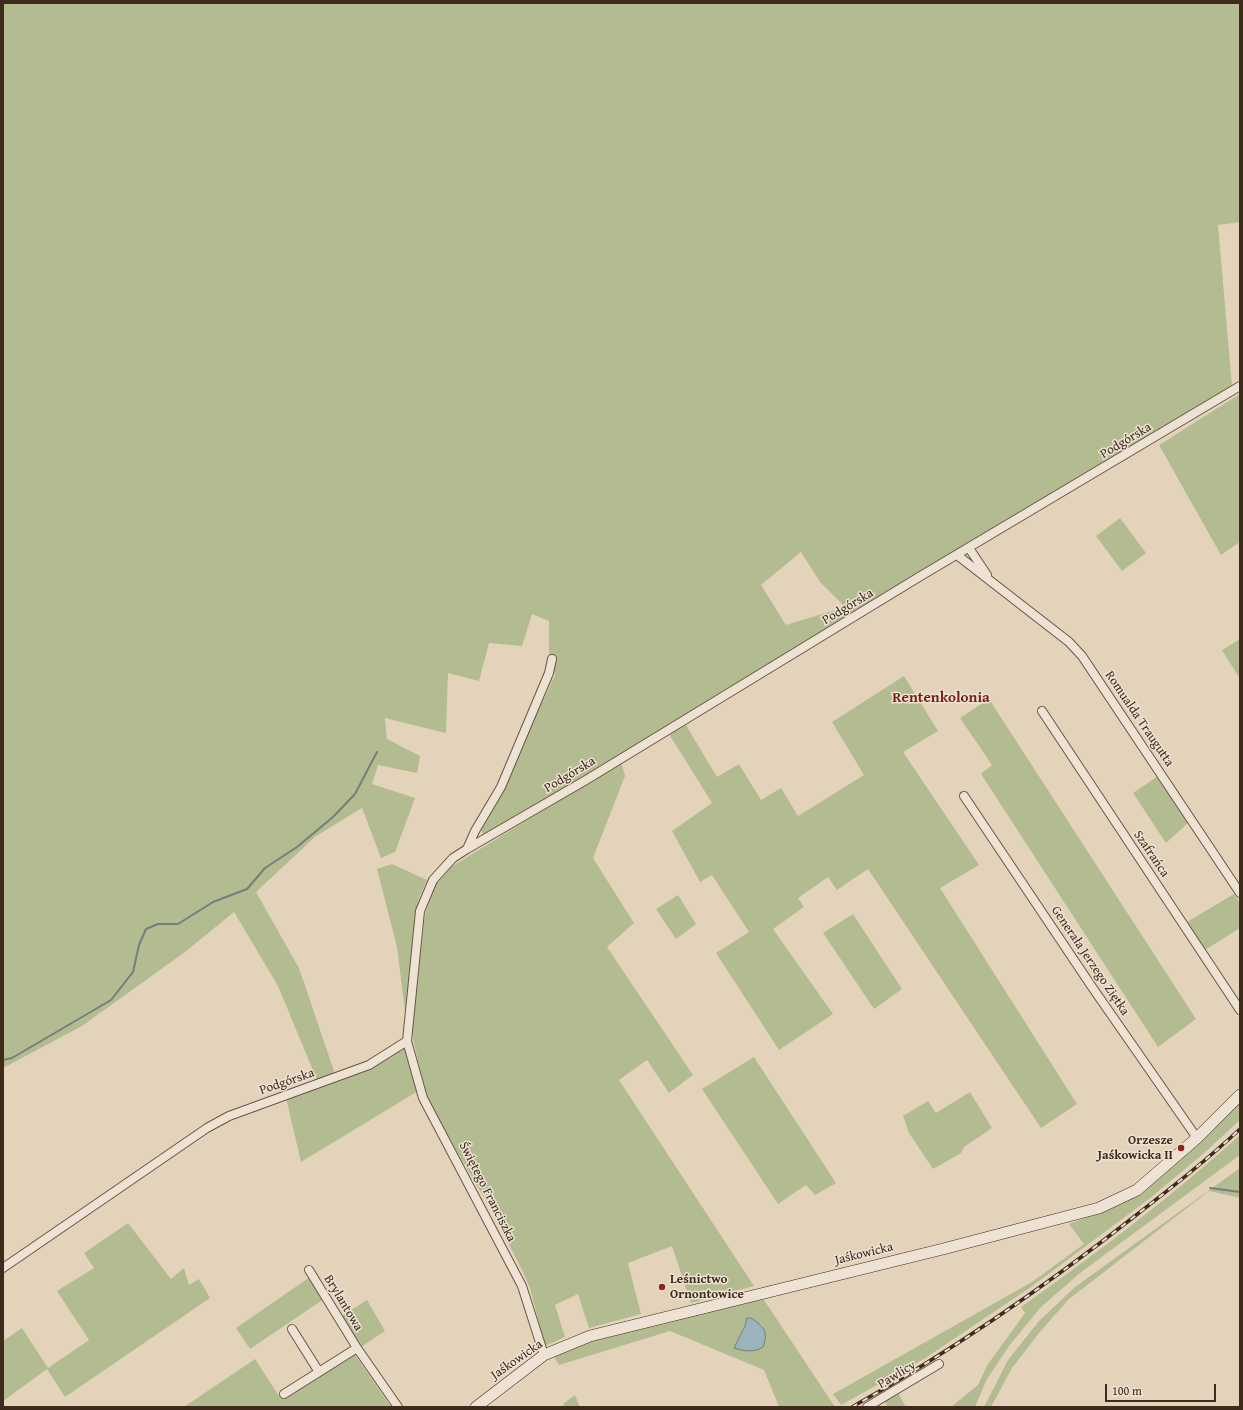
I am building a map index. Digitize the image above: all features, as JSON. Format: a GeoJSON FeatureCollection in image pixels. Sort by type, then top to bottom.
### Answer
{"type":"FeatureCollection","features":[{"type":"Feature","properties":{"kind":"street","name":"Podgórska"},"geometry":{"type":"LineString","coordinates":[[3,1268],[208,1128],[229,1116],[369,1065],[407,1041],[420,911],[433,880],[453,858],[586,780],[957,555],[1240,386]]}},
{"type":"Feature","properties":{"kind":"street","name":"Romualda Traugutta"},"geometry":{"type":"LineString","coordinates":[[969,548],[992,582]]}},
{"type":"Feature","properties":{"kind":"street","name":"Romualda Traugutta"},"geometry":{"type":"LineString","coordinates":[[957,555],[1069,642],[1082,656],[1240,893]]}},
{"type":"Feature","properties":{"kind":"street"},"geometry":{"type":"LineString","coordinates":[[467,849],[475,831],[501,787],[545,684],[552,659]]}},
{"type":"Feature","properties":{"kind":"street","name":"Szafrańca"},"geometry":{"type":"LineString","coordinates":[[1042,711],[1240,1010]]}},
{"type":"Feature","properties":{"kind":"street","name":"Generała Jerzego Ziętka"},"geometry":{"type":"LineString","coordinates":[[964,796],[1197,1138]]}},
{"type":"Feature","properties":{"kind":"street","name":"Świętego Franciszka"},"geometry":{"type":"LineString","coordinates":[[407,1041],[423,1098],[522,1286],[544,1355]]}},
{"type":"Feature","properties":{"kind":"street","name":"Jaśkowicka"},"geometry":{"type":"LineString","coordinates":[[476,1407],[544,1355],[590,1336],[942,1249],[1098,1208],[1137,1190],[1197,1138],[1240,1095]]}},
{"type":"Feature","properties":{"kind":"street","name":"Brylantowa"},"geometry":{"type":"LineString","coordinates":[[309,1270],[356,1348],[398,1407]]}},
{"type":"Feature","properties":{"kind":"street"},"geometry":{"type":"LineString","coordinates":[[292,1329],[319,1372]]}},
{"type":"Feature","properties":{"kind":"street","name":"Brylantowa"},"geometry":{"type":"LineString","coordinates":[[284,1394],[356,1348]]}},
{"type":"Feature","properties":{"kind":"street","name":"Pawlicy"},"geometry":{"type":"LineString","coordinates":[[868,1407],[939,1364]]}},
{"type":"Feature","properties":{"kind":"green space"},"geometry":{"type":"Polygon","coordinates":[[[3,3],[1240,3],[1240,222],[1218,225],[1232,386],[851,613],[751,676],[487,835],[483,834],[480,829],[504,791],[521,748],[555,675],[549,656],[549,621],[532,614],[522,646],[489,643],[479,681],[448,673],[446,733],[385,718],[387,739],[420,756],[417,773],[378,765],[372,784],[415,798],[395,852],[381,858],[362,808],[316,836],[256,892],[299,968],[335,1074],[317,1080],[278,986],[234,912],[185,952],[82,1026],[3,1068],[3,3]],[[801,552],[761,585],[786,625],[845,607],[820,582],[801,552]]]}},
{"type":"Feature","properties":{"kind":"green space"},"geometry":{"type":"Polygon","coordinates":[[[1240,394],[1240,542],[1221,555],[1159,445],[1240,394]]]}},
{"type":"Feature","properties":{"kind":"green space"},"geometry":{"type":"Polygon","coordinates":[[[1120,518],[1146,553],[1122,571],[1096,536],[1120,518]]]}},
{"type":"Feature","properties":{"kind":"green space"},"geometry":{"type":"Polygon","coordinates":[[[1240,639],[1240,679],[1222,650],[1240,639]]]}},
{"type":"Feature","properties":{"kind":"green space"},"geometry":{"type":"Polygon","coordinates":[[[904,676],[938,731],[903,752],[979,865],[940,888],[1077,1104],[1041,1128],[868,869],[837,890],[828,877],[798,898],[804,907],[773,929],[833,1014],[779,1050],[716,953],[749,932],[712,875],[700,882],[672,831],[712,803],[669,734],[686,725],[717,777],[739,764],[761,800],[781,788],[798,816],[864,775],[832,722],[904,676]]]}},
{"type":"Feature","properties":{"kind":"green space"},"geometry":{"type":"Polygon","coordinates":[[[989,699],[1196,1019],[1158,1047],[981,774],[992,765],[960,718],[989,699]]]}},
{"type":"Feature","properties":{"kind":"green space"},"geometry":{"type":"Polygon","coordinates":[[[621,762],[625,776],[593,858],[634,923],[607,947],[693,1075],[669,1093],[647,1060],[619,1080],[754,1286],[691,1303],[672,1246],[628,1263],[641,1314],[589,1328],[578,1294],[555,1305],[565,1337],[545,1346],[530,1288],[523,1272],[493,1213],[441,1124],[426,1094],[413,1039],[413,1019],[425,915],[435,885],[451,867],[621,762]]]}},
{"type":"Feature","properties":{"kind":"green space"},"geometry":{"type":"Polygon","coordinates":[[[1158,776],[1189,822],[1166,843],[1133,793],[1158,776]]]}},
{"type":"Feature","properties":{"kind":"green space"},"geometry":{"type":"Polygon","coordinates":[[[392,864],[427,880],[419,898],[405,1011],[397,947],[377,869],[392,864]]]}},
{"type":"Feature","properties":{"kind":"green space"},"geometry":{"type":"Polygon","coordinates":[[[1234,894],[1240,903],[1240,928],[1205,950],[1187,922],[1234,894]]]}},
{"type":"Feature","properties":{"kind":"green space"},"geometry":{"type":"Polygon","coordinates":[[[678,895],[696,924],[676,939],[656,909],[678,895]]]}},
{"type":"Feature","properties":{"kind":"green space"},"geometry":{"type":"Polygon","coordinates":[[[853,914],[902,989],[874,1009],[823,933],[853,914]]]}},
{"type":"Feature","properties":{"kind":"green space"},"geometry":{"type":"Polygon","coordinates":[[[406,1048],[418,1091],[301,1162],[286,1098],[399,1049],[406,1048]]]}},
{"type":"Feature","properties":{"kind":"green space"},"geometry":{"type":"Polygon","coordinates":[[[754,1057],[836,1183],[815,1195],[806,1185],[778,1204],[702,1089],[754,1057]]]}},
{"type":"Feature","properties":{"kind":"green space"},"geometry":{"type":"Polygon","coordinates":[[[970,1092],[992,1128],[964,1147],[961,1153],[933,1169],[909,1133],[903,1116],[928,1101],[936,1113],[970,1092]]]}},
{"type":"Feature","properties":{"kind":"green space"},"geometry":{"type":"Polygon","coordinates":[[[1240,1100],[1240,1120],[1203,1154],[1149,1199],[1031,1287],[924,1359],[841,1405],[833,1394],[1032,1282],[1084,1244],[1069,1224],[1099,1213],[1139,1192],[1240,1100]]]}},
{"type":"Feature","properties":{"kind":"green space"},"geometry":{"type":"Polygon","coordinates":[[[1240,1135],[1240,1155],[1080,1273],[1041,1307],[1009,1346],[987,1379],[975,1407],[951,1407],[978,1385],[988,1364],[1025,1313],[1021,1307],[1133,1224],[1240,1135]]]}},
{"type":"Feature","properties":{"kind":"green space"},"geometry":{"type":"Polygon","coordinates":[[[1240,1168],[1240,1198],[1209,1191],[1069,1299],[1039,1333],[1012,1368],[991,1407],[984,1407],[1008,1360],[1039,1321],[1075,1287],[1240,1168]]]}},
{"type":"Feature","properties":{"kind":"green space"},"geometry":{"type":"Polygon","coordinates":[[[128,1223],[171,1279],[184,1268],[189,1285],[199,1279],[210,1298],[65,1397],[47,1369],[3,1401],[3,1341],[22,1328],[48,1368],[89,1340],[57,1291],[94,1268],[84,1253],[128,1223]]]}},
{"type":"Feature","properties":{"kind":"green space"},"geometry":{"type":"Polygon","coordinates":[[[310,1277],[324,1299],[250,1349],[236,1328],[310,1277]]]}},
{"type":"Feature","properties":{"kind":"green space"},"geometry":{"type":"Polygon","coordinates":[[[762,1297],[835,1407],[779,1407],[764,1370],[670,1331],[559,1365],[554,1357],[604,1337],[630,1329],[762,1297]],[[745,1326],[735,1348],[763,1347],[745,1326]]]}},
{"type":"Feature","properties":{"kind":"green space"},"geometry":{"type":"Polygon","coordinates":[[[367,1300],[385,1331],[361,1347],[340,1317],[367,1300]]]}},
{"type":"Feature","properties":{"kind":"green space"},"geometry":{"type":"Polygon","coordinates":[[[353,1352],[391,1407],[184,1407],[255,1359],[281,1399],[353,1352]]]}},
{"type":"Feature","properties":{"kind":"green space"},"geometry":{"type":"Polygon","coordinates":[[[898,1393],[906,1407],[888,1407],[885,1402],[898,1393]]]}},
{"type":"Feature","properties":{"kind":"green space"},"geometry":{"type":"Polygon","coordinates":[[[575,1395],[580,1407],[565,1407],[563,1404],[575,1395]]]}},
{"type":"Feature","properties":{"kind":"water"},"geometry":{"type":"Polygon","coordinates":[[[747,1318],[751,1318],[762,1326],[764,1330],[765,1341],[763,1347],[760,1349],[745,1351],[734,1348],[745,1326],[747,1318]]]}},
{"type":"Feature","properties":{"kind":"waterway"},"geometry":{"type":"LineString","coordinates":[[3,1060],[12,1058],[111,1000],[133,972],[139,945],[146,929],[158,924],[178,924],[213,902],[247,889],[265,868],[297,847],[333,817],[355,794],[377,752]]}},
{"type":"Feature","properties":{"kind":"waterway"},"geometry":{"type":"LineString","coordinates":[[1210,1188],[1240,1192]]}},
{"type":"Feature","properties":{"kind":"railway"},"geometry":{"type":"LineString","coordinates":[[852,1407],[889,1386],[998,1317],[1067,1268],[1202,1163],[1240,1129]]}},
{"type":"Feature","properties":{"kind":"place","name":"Orzesze Jaśkowicka II"},"geometry":{"type":"Point","coordinates":[1181,1148]}},
{"type":"Feature","properties":{"kind":"place","name":"Leśnictwo Ornontowice"},"geometry":{"type":"Point","coordinates":[662,1287]}},
{"type":"Feature","properties":{"kind":"district","name":"Rentenkolonia"},"geometry":{"type":"Point","coordinates":[941,698]}}]}
